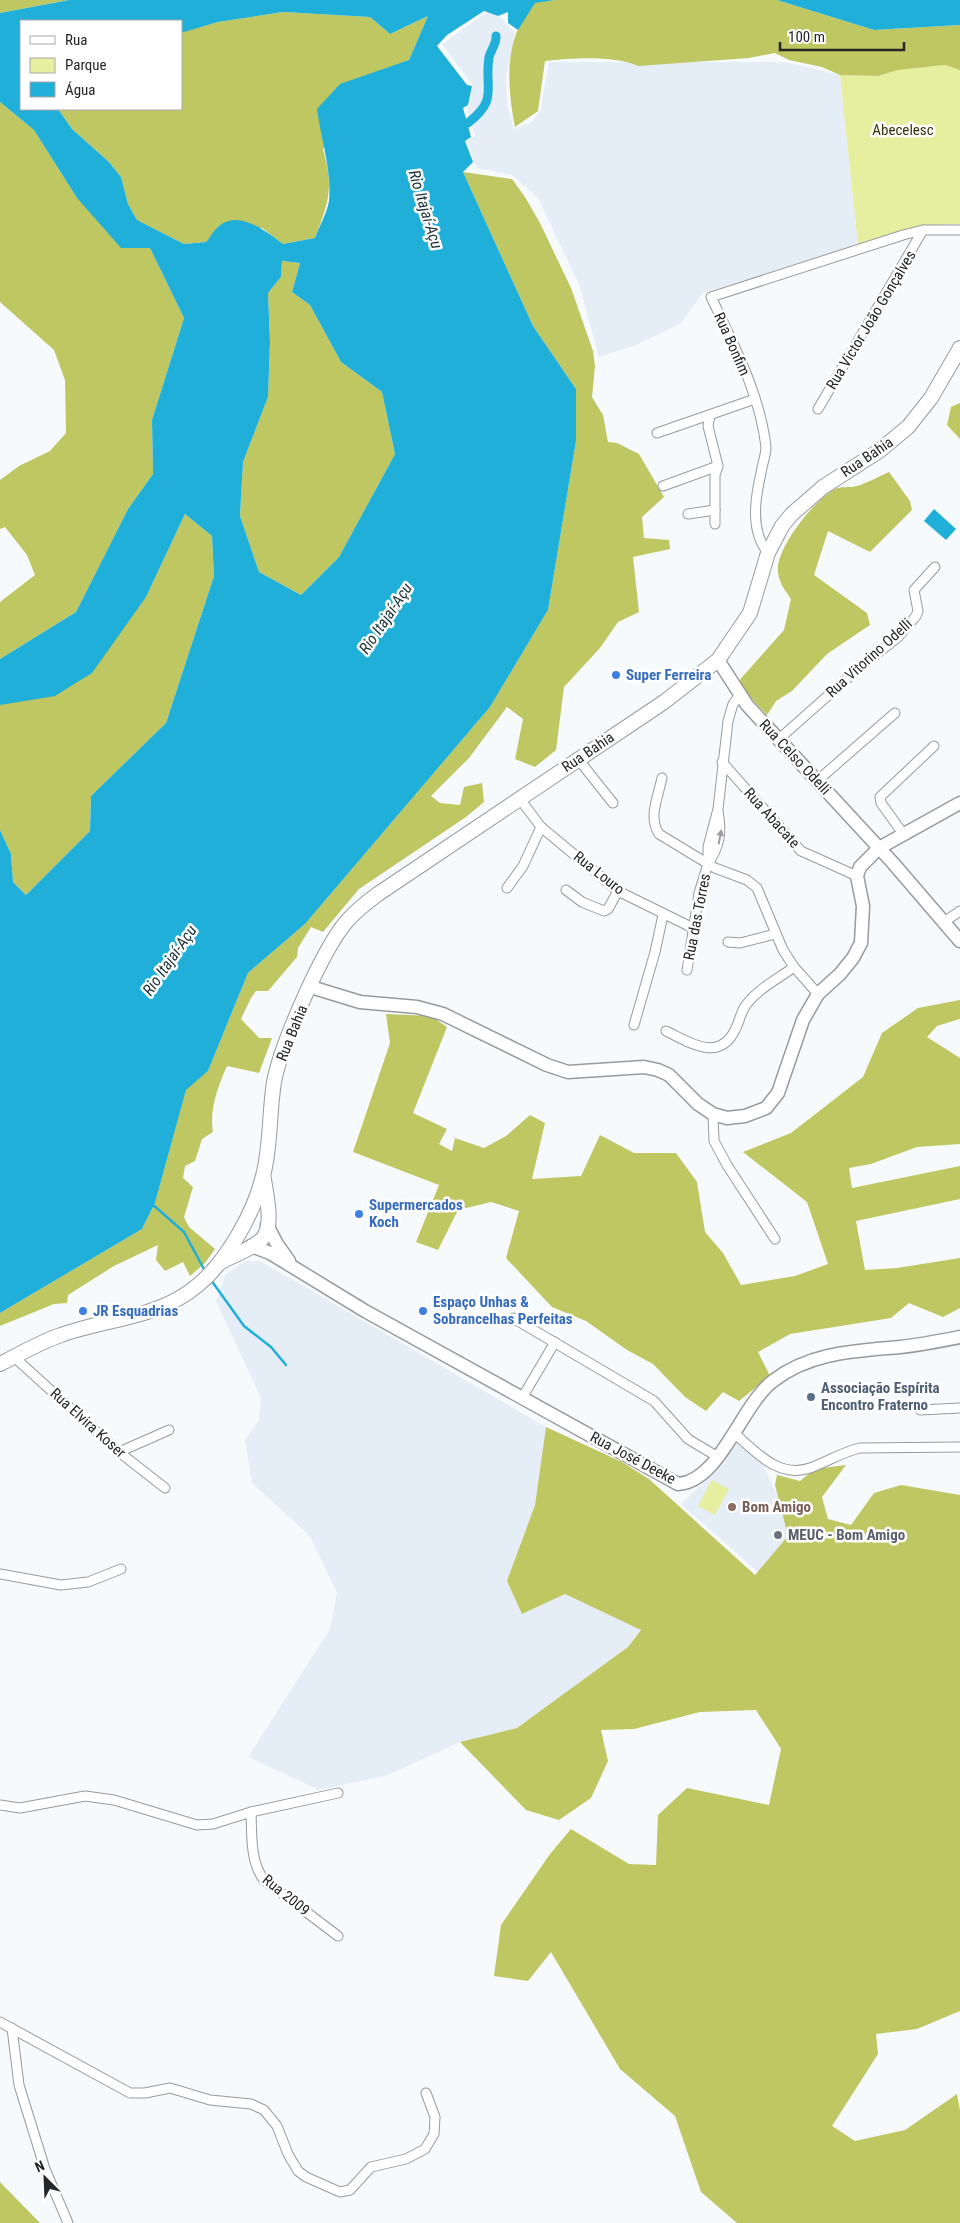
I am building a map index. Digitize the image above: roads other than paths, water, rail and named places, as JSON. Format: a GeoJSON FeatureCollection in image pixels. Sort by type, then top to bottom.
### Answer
{"type":"FeatureCollection","features":[{"type":"Feature","properties":{"kind":"main road","name":"Rua Bahia"},"geometry":{"type":"LineString","coordinates":[[214,1269],[262,1239],[267,1225],[264,1176],[274,1081],[284,1047],[311,986],[332,942],[347,922],[362,906],[683,689],[718,660],[750,613],[759,589],[768,553],[782,526],[806,500],[823,486],[891,442],[918,416],[960,348]]}},
{"type":"Feature","properties":{"kind":"main road","name":"Rua Bahia"},"geometry":{"type":"LineString","coordinates":[[0,1364],[61,1335],[151,1312],[180,1298],[199,1284],[214,1269],[249,1215],[264,1176]]}},
{"type":"Feature","properties":{"kind":"main road"},"geometry":{"type":"LineString","coordinates":[[249,1215],[256,1215],[267,1225]]}},
{"type":"Feature","properties":{"kind":"main road"},"geometry":{"type":"LineString","coordinates":[[238,1234],[243,1242],[251,1246]]}},
{"type":"Feature","properties":{"kind":"street","name":"Rua Bonfim"},"geometry":{"type":"LineString","coordinates":[[768,553],[762,545],[755,515],[758,484],[766,449],[755,399],[740,358],[711,297],[903,235],[923,230],[960,230]]}},
{"type":"Feature","properties":{"kind":"street","name":"Rua Victor João Gonçalves"},"geometry":{"type":"LineString","coordinates":[[818,409],[923,230]]}},
{"type":"Feature","properties":{"kind":"street"},"geometry":{"type":"LineString","coordinates":[[657,434],[755,399]]}},
{"type":"Feature","properties":{"kind":"street"},"geometry":{"type":"LineString","coordinates":[[710,415],[708,426],[718,466],[715,475],[715,524]]}},
{"type":"Feature","properties":{"kind":"street"},"geometry":{"type":"LineString","coordinates":[[663,486],[718,466]]}},
{"type":"Feature","properties":{"kind":"street"},"geometry":{"type":"LineString","coordinates":[[688,514],[715,510]]}},
{"type":"Feature","properties":{"kind":"street","name":"Rua Vitorino Odelli"},"geometry":{"type":"LineString","coordinates":[[779,739],[859,668],[898,637],[918,611],[914,590],[935,567]]}},
{"type":"Feature","properties":{"kind":"street","name":"Rua Celso Odelli"},"geometry":{"type":"LineString","coordinates":[[718,660],[739,696],[879,848],[960,941]]}},
{"type":"Feature","properties":{"kind":"street","name":"Rua das Torres"},"geometry":{"type":"LineString","coordinates":[[687,970],[693,928],[708,864],[708,847],[718,809],[728,721],[733,704],[739,696]]}},
{"type":"Feature","properties":{"kind":"street"},"geometry":{"type":"LineString","coordinates":[[817,780],[895,713]]}},
{"type":"Feature","properties":{"kind":"street"},"geometry":{"type":"LineString","coordinates":[[904,834],[881,803],[880,797],[934,746]]}},
{"type":"Feature","properties":{"kind":"street"},"geometry":{"type":"LineString","coordinates":[[578,759],[613,802]]}},
{"type":"Feature","properties":{"kind":"street","name":"Rua Abacate"},"geometry":{"type":"LineString","coordinates":[[722,762],[800,851],[856,876]]}},
{"type":"Feature","properties":{"kind":"street"},"geometry":{"type":"LineString","coordinates":[[662,778],[653,817],[654,826],[659,834],[708,864],[747,880],[756,888],[764,900],[775,934],[794,967],[818,994]]}},
{"type":"Feature","properties":{"kind":"street","name":"Rua Louro"},"geometry":{"type":"LineString","coordinates":[[520,799],[541,827],[618,890],[663,915],[693,928]]}},
{"type":"Feature","properties":{"kind":"street"},"geometry":{"type":"LineString","coordinates":[[311,986],[360,1002],[417,1007],[443,1014],[547,1065],[568,1072],[644,1067],[658,1070],[669,1075],[698,1104],[713,1114],[727,1118],[745,1116],[766,1108],[781,1086],[803,1020],[818,994],[844,969],[861,943],[863,906],[856,876],[866,859],[879,848],[960,803]]}},
{"type":"Feature","properties":{"kind":"street"},"geometry":{"type":"LineString","coordinates":[[507,888],[523,866],[541,827]]}},
{"type":"Feature","properties":{"kind":"street"},"geometry":{"type":"LineString","coordinates":[[566,890],[582,902],[604,911],[608,909],[618,890]]}},
{"type":"Feature","properties":{"kind":"street"},"geometry":{"type":"LineString","coordinates":[[944,922],[960,911]]}},
{"type":"Feature","properties":{"kind":"street"},"geometry":{"type":"LineString","coordinates":[[634,1025],[656,952],[663,915]]}},
{"type":"Feature","properties":{"kind":"street"},"geometry":{"type":"LineString","coordinates":[[728,942],[740,943],[775,934]]}},
{"type":"Feature","properties":{"kind":"street"},"geometry":{"type":"LineString","coordinates":[[666,1031],[700,1047],[714,1048],[723,1045],[734,1032],[743,1009],[753,997],[794,967]]}},
{"type":"Feature","properties":{"kind":"street"},"geometry":{"type":"LineString","coordinates":[[713,1114],[714,1141],[775,1239]]}},
{"type":"Feature","properties":{"kind":"street","name":"Rua José Deeke"},"geometry":{"type":"LineString","coordinates":[[267,1225],[277,1244],[294,1267]]}},
{"type":"Feature","properties":{"kind":"street","name":"Rua José Deeke"},"geometry":{"type":"LineString","coordinates":[[251,1246],[270,1253],[365,1311],[678,1484],[689,1483],[697,1478],[718,1457],[760,1393],[773,1380],[806,1363],[844,1351],[909,1346],[960,1337]]}},
{"type":"Feature","properties":{"kind":"street"},"geometry":{"type":"LineString","coordinates":[[513,1318],[654,1401],[688,1439],[718,1457]]}},
{"type":"Feature","properties":{"kind":"street"},"geometry":{"type":"LineString","coordinates":[[522,1398],[555,1342]]}},
{"type":"Feature","properties":{"kind":"street","name":"Rua Elvira Koser"},"geometry":{"type":"LineString","coordinates":[[14,1357],[119,1452],[165,1488]]}},
{"type":"Feature","properties":{"kind":"street"},"geometry":{"type":"LineString","coordinates":[[920,1410],[960,1408]]}},
{"type":"Feature","properties":{"kind":"street"},"geometry":{"type":"LineString","coordinates":[[119,1452],[169,1430]]}},
{"type":"Feature","properties":{"kind":"street"},"geometry":{"type":"LineString","coordinates":[[734,1432],[767,1461],[786,1470],[797,1471],[860,1448],[960,1447]]}},
{"type":"Feature","properties":{"kind":"street"},"geometry":{"type":"LineString","coordinates":[[0,1574],[61,1586],[88,1582],[121,1569]]}},
{"type":"Feature","properties":{"kind":"street"},"geometry":{"type":"LineString","coordinates":[[0,1805],[20,1808],[86,1796],[114,1800],[197,1825],[213,1824],[251,1812],[338,1793]]}},
{"type":"Feature","properties":{"kind":"street","name":"Rua 2009"},"geometry":{"type":"LineString","coordinates":[[251,1812],[254,1862],[258,1872],[264,1880],[338,1936]]}},
{"type":"Feature","properties":{"kind":"street"},"geometry":{"type":"LineString","coordinates":[[0,2022],[130,2093],[145,2093],[170,2088],[210,2100],[250,2104],[264,2110],[277,2126],[288,2154],[298,2171],[306,2177],[340,2192],[350,2190],[371,2167],[406,2160],[425,2149],[434,2134],[435,2117],[426,2092]]}},
{"type":"Feature","properties":{"kind":"street"},"geometry":{"type":"LineString","coordinates":[[12,2028],[19,2085],[45,2169],[68,2223]]}},
{"type":"Feature","properties":{"kind":"water","name":"Rio Itajaí-Açu"},"geometry":{"type":"Polygon","coordinates":[[[69,0],[555,0],[535,3],[518,30],[508,23],[508,12],[498,16],[484,11],[447,35],[437,46],[467,85],[472,86],[468,105],[463,108],[471,137],[465,141],[473,162],[463,172],[533,326],[576,389],[576,441],[548,610],[490,707],[305,924],[248,973],[208,1071],[186,1090],[155,1203],[142,1229],[0,1313],[0,830],[11,854],[13,882],[26,895],[90,831],[91,796],[166,723],[214,576],[212,536],[185,514],[146,597],[92,673],[55,696],[0,705],[0,659],[76,612],[128,509],[153,474],[152,420],[184,318],[150,248],[121,248],[77,198],[34,130],[0,102],[0,13],[69,0]],[[283,12],[218,22],[184,32],[182,32],[182,20],[20,20],[20,110],[59,110],[72,129],[109,162],[121,177],[128,204],[137,220],[184,244],[206,242],[218,227],[234,220],[243,221],[261,228],[283,244],[315,238],[328,206],[330,190],[328,167],[317,109],[340,84],[409,60],[428,16],[390,34],[370,17],[283,12]],[[282,261],[281,277],[268,293],[270,342],[268,397],[243,462],[240,516],[259,572],[301,595],[339,557],[395,454],[382,392],[341,362],[310,305],[292,292],[300,263],[282,261]]]}},
{"type":"Feature","properties":{"kind":"water"},"geometry":{"type":"Polygon","coordinates":[[[777,0],[960,0],[960,25],[874,30],[777,0]]]}},
{"type":"Feature","properties":{"kind":"water"},"geometry":{"type":"Polygon","coordinates":[[[934,509],[956,529],[946,540],[924,521],[934,509]]]}},
{"type":"Feature","properties":{"kind":"waterway"},"geometry":{"type":"LineString","coordinates":[[468,123],[478,115],[487,100],[489,57],[495,44],[496,36]]}},
{"type":"Feature","properties":{"kind":"waterway"},"geometry":{"type":"LineString","coordinates":[[152,1204],[184,1232],[205,1271]]}},
{"type":"Feature","properties":{"kind":"waterway"},"geometry":{"type":"LineString","coordinates":[[211,1280],[244,1326],[271,1347],[286,1365]]}},
{"type":"Feature","properties":{"kind":"place","name":"Super Ferreira"},"geometry":{"type":"Point","coordinates":[616,675]}},
{"type":"Feature","properties":{"kind":"place","name":"Supermercados Koch"},"geometry":{"type":"Point","coordinates":[359,1214]}},
{"type":"Feature","properties":{"kind":"place","name":"JR Esquadrias"},"geometry":{"type":"Point","coordinates":[83,1311]}},
{"type":"Feature","properties":{"kind":"place","name":"Espaço Unhas & Sobrancelhas Perfeitas"},"geometry":{"type":"Point","coordinates":[423,1311]}},
{"type":"Feature","properties":{"kind":"place","name":"Associação Espírita Encontro Fraterno"},"geometry":{"type":"Point","coordinates":[811,1397]}},
{"type":"Feature","properties":{"kind":"place","name":"Bom Amigo"},"geometry":{"type":"Point","coordinates":[732,1507]}},
{"type":"Feature","properties":{"kind":"place","name":"MEUC - Bom Amigo"},"geometry":{"type":"Point","coordinates":[778,1535]}},
{"type":"Feature","properties":{"kind":"park label","name":"Abecelesc"},"geometry":{"type":"Point","coordinates":[903,130]}}]}
